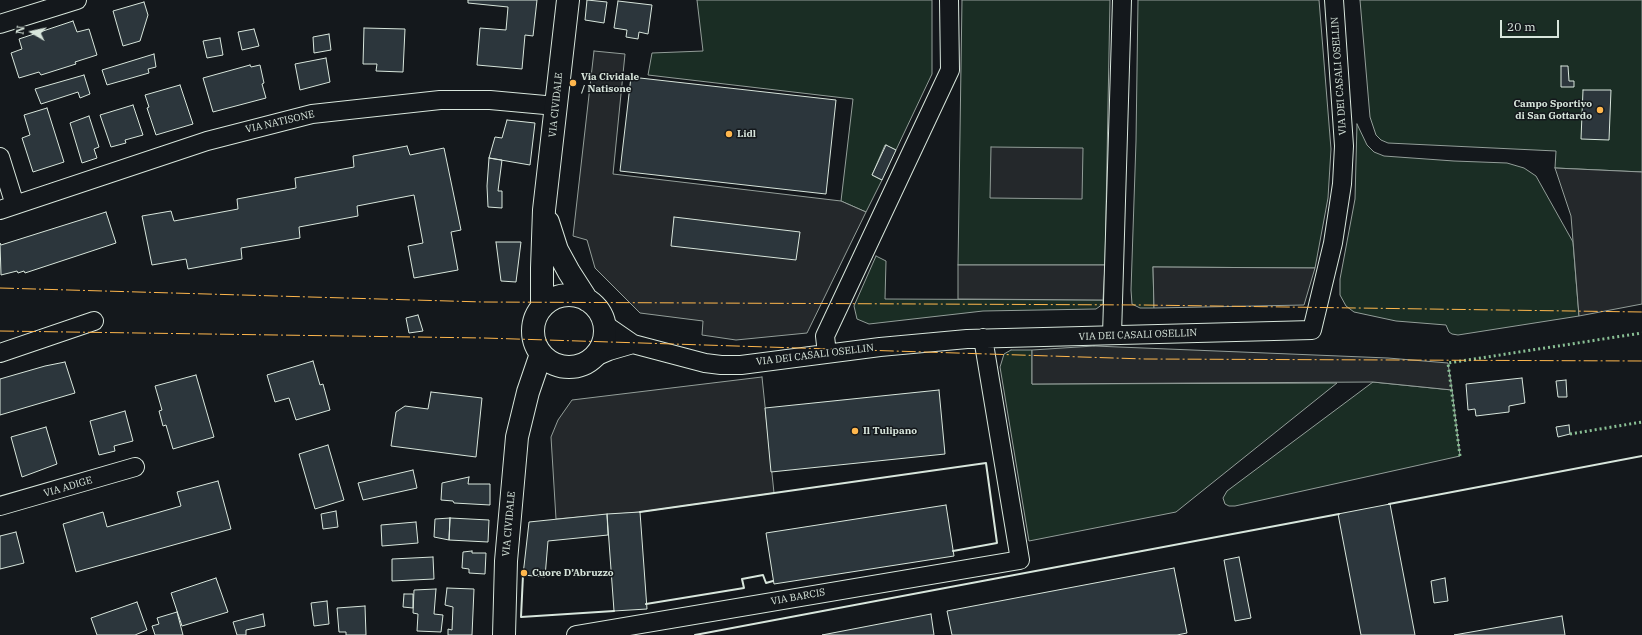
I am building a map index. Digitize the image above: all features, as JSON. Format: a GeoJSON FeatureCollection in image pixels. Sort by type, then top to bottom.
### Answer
{"type":"FeatureCollection","features":[{"type":"Feature","properties":{"kind":"main road","name":"VIA CIVIDALE"},"geometry":{"type":"LineString","coordinates":[[504,635],[506,561],[517,437],[528,392],[541,354],[536,345],[534,325],[542,307],[544,210],[568,0]]}},
{"type":"Feature","properties":{"kind":"main road","name":"VIA CIVIDALE"},"geometry":{"type":"LineString","coordinates":[[523,414],[540,390],[557,373],[569,367],[579,366],[595,357],[602,347],[605,336],[601,314],[595,306],[587,300],[569,272],[557,250],[544,210]]}},
{"type":"Feature","properties":{"kind":"main road"},"geometry":{"type":"LineString","coordinates":[[542,307],[550,300],[564,296],[578,296],[587,300]]}},
{"type":"Feature","properties":{"kind":"main road"},"geometry":{"type":"LineString","coordinates":[[541,354],[549,361],[559,366],[569,367]]}},
{"type":"Feature","properties":{"kind":"street"},"geometry":{"type":"LineString","coordinates":[[0,24],[77,0]]}},
{"type":"Feature","properties":{"kind":"street"},"geometry":{"type":"LineString","coordinates":[[827,354],[825,336],[950,70],[949,0]]}},
{"type":"Feature","properties":{"kind":"street"},"geometry":{"type":"LineString","coordinates":[[1112,335],[1122,0]]}},
{"type":"Feature","properties":{"kind":"street","name":"VIA DEI CASALI OSELLIN"},"geometry":{"type":"LineString","coordinates":[[604,324],[633,344],[706,363],[722,365],[741,365],[950,340],[983,338],[1312,330],[1333,243],[1342,184],[1344,146],[1334,0]]}},
{"type":"Feature","properties":{"kind":"street","name":"VIA NATISONE"},"geometry":{"type":"LineString","coordinates":[[0,157],[8,208],[207,141],[312,114],[440,100],[490,100],[556,106]]}},
{"type":"Feature","properties":{"kind":"street"},"geometry":{"type":"LineString","coordinates":[[0,354],[94,321]]}},
{"type":"Feature","properties":{"kind":"street","name":"VIA BARCIS"},"geometry":{"type":"LineString","coordinates":[[576,635],[1020,560],[983,338]]}},
{"type":"Feature","properties":{"kind":"street"},"geometry":{"type":"LineString","coordinates":[[595,357],[633,344]]}},
{"type":"Feature","properties":{"kind":"street","name":"VIA ADIGE"},"geometry":{"type":"LineString","coordinates":[[0,506],[135,467]]}},
{"type":"Feature","properties":{"kind":"green space"},"geometry":{"type":"Polygon","coordinates":[[[697,0],[932,0],[932,74],[896,150],[885,145],[872,175],[882,180],[866,212],[841,201],[853,99],[648,75],[652,53],[703,51],[697,0]]]}},
{"type":"Feature","properties":{"kind":"green space"},"geometry":{"type":"Polygon","coordinates":[[[962,0],[1110,0],[1105,265],[958,265],[962,0]]]}},
{"type":"Feature","properties":{"kind":"green space"},"geometry":{"type":"Polygon","coordinates":[[[1138,0],[1319,0],[1331,149],[1328,198],[1315,268],[1153,267],[1154,308],[1140,308],[1132,304],[1131,290],[1136,141],[1138,0]]]}},
{"type":"Feature","properties":{"kind":"green space"},"geometry":{"type":"Polygon","coordinates":[[[1360,0],[1642,0],[1642,172],[1555,168],[1556,151],[1388,143],[1381,140],[1376,135],[1370,117],[1360,0]]]}},
{"type":"Feature","properties":{"kind":"green space"},"geometry":{"type":"Polygon","coordinates":[[[1357,124],[1367,145],[1374,152],[1384,156],[1507,163],[1524,168],[1536,176],[1573,242],[1579,316],[1458,335],[1449,332],[1446,325],[1396,321],[1354,312],[1346,306],[1340,295],[1340,279],[1355,199],[1357,124]]]}},
{"type":"Feature","properties":{"kind":"green space"},"geometry":{"type":"Polygon","coordinates":[[[876,256],[886,261],[885,299],[1103,300],[1103,304],[1096,309],[983,311],[869,324],[857,319],[854,306],[876,256]]]}},
{"type":"Feature","properties":{"kind":"green space"},"geometry":{"type":"Polygon","coordinates":[[[1011,350],[1032,350],[1032,384],[1337,383],[1176,512],[1029,541],[1000,367],[1004,354],[1011,350]]]}},
{"type":"Feature","properties":{"kind":"green space"},"geometry":{"type":"Polygon","coordinates":[[[1373,382],[1452,390],[1460,456],[1235,506],[1225,504],[1223,498],[1227,491],[1373,382]]]}},
{"type":"Feature","properties":{"kind":"shaded area"},"geometry":{"type":"Polygon","coordinates":[[[594,51],[625,54],[613,174],[841,201],[866,212],[807,333],[736,340],[702,335],[703,321],[640,313],[595,268],[587,240],[573,236],[594,51]]]}},
{"type":"Feature","properties":{"kind":"shaded area"},"geometry":{"type":"Polygon","coordinates":[[[991,147],[1083,148],[1082,199],[990,198],[991,147]]]}},
{"type":"Feature","properties":{"kind":"shaded area"},"geometry":{"type":"Polygon","coordinates":[[[1555,168],[1642,172],[1642,304],[1579,316],[1571,216],[1555,168]]]}},
{"type":"Feature","properties":{"kind":"shaded area"},"geometry":{"type":"Polygon","coordinates":[[[958,265],[1105,265],[1103,300],[958,299],[958,265]]]}},
{"type":"Feature","properties":{"kind":"shaded area"},"geometry":{"type":"Polygon","coordinates":[[[1153,267],[1315,268],[1304,305],[1154,308],[1153,267]]]}},
{"type":"Feature","properties":{"kind":"shaded area"},"geometry":{"type":"Polygon","coordinates":[[[1094,346],[1388,358],[1448,363],[1452,390],[1373,382],[1032,384],[1032,350],[1094,346]]]}},
{"type":"Feature","properties":{"kind":"shaded area"},"geometry":{"type":"Polygon","coordinates":[[[762,377],[774,493],[640,512],[556,519],[551,437],[558,420],[572,400],[762,377]]]}},
{"type":"Feature","properties":{"kind":"building"},"geometry":{"type":"Polygon","coordinates":[[[468,0],[537,0],[533,36],[525,35],[522,69],[477,65],[480,28],[506,30],[508,7],[468,3],[468,0]]]}},
{"type":"Feature","properties":{"kind":"building"},"geometry":{"type":"Polygon","coordinates":[[[587,0],[607,2],[604,23],[585,20],[587,0]]]}},
{"type":"Feature","properties":{"kind":"building"},"geometry":{"type":"Polygon","coordinates":[[[618,1],[652,5],[648,34],[639,32],[638,39],[626,37],[627,30],[614,28],[618,1]]]}},
{"type":"Feature","properties":{"kind":"building"},"geometry":{"type":"Polygon","coordinates":[[[144,2],[148,15],[140,41],[123,46],[113,11],[144,2]]]}},
{"type":"Feature","properties":{"kind":"building"},"geometry":{"type":"Polygon","coordinates":[[[73,21],[77,32],[89,29],[97,55],[75,62],[76,64],[41,75],[39,72],[19,78],[11,53],[22,49],[19,39],[73,21]]]}},
{"type":"Feature","properties":{"kind":"building"},"geometry":{"type":"Polygon","coordinates":[[[364,28],[405,29],[403,72],[376,71],[377,64],[363,64],[364,28]]]}},
{"type":"Feature","properties":{"kind":"building"},"geometry":{"type":"Polygon","coordinates":[[[254,29],[259,46],[242,50],[238,32],[254,29]]]}},
{"type":"Feature","properties":{"kind":"building"},"geometry":{"type":"Polygon","coordinates":[[[329,34],[331,50],[314,53],[313,37],[329,34]]]}},
{"type":"Feature","properties":{"kind":"building"},"geometry":{"type":"Polygon","coordinates":[[[220,38],[223,55],[207,58],[203,41],[220,38]]]}},
{"type":"Feature","properties":{"kind":"building"},"geometry":{"type":"Polygon","coordinates":[[[154,54],[156,67],[148,69],[149,73],[107,85],[102,70],[154,54]]]}},
{"type":"Feature","properties":{"kind":"building"},"geometry":{"type":"Polygon","coordinates":[[[326,58],[330,82],[300,90],[295,64],[326,58]]]}},
{"type":"Feature","properties":{"kind":"building"},"geometry":{"type":"Polygon","coordinates":[[[250,65],[251,67],[260,65],[264,83],[262,84],[266,98],[213,112],[203,78],[250,65]]]}},
{"type":"Feature","properties":{"kind":"building"},"geometry":{"type":"Polygon","coordinates":[[[1561,66],[1568,66],[1569,81],[1574,81],[1574,87],[1561,87],[1561,66]]]}},
{"type":"Feature","properties":{"kind":"building"},"geometry":{"type":"Polygon","coordinates":[[[84,75],[90,94],[80,98],[78,92],[41,104],[35,89],[84,75]]]}},
{"type":"Feature","properties":{"kind":"building","name":"Lidl"},"geometry":{"type":"Polygon","coordinates":[[[631,77],[836,100],[826,194],[620,171],[631,77]]]}},
{"type":"Feature","properties":{"kind":"building"},"geometry":{"type":"Polygon","coordinates":[[[180,85],[193,124],[156,135],[147,108],[149,107],[145,95],[180,85]]]}},
{"type":"Feature","properties":{"kind":"building"},"geometry":{"type":"Polygon","coordinates":[[[1583,90],[1611,90],[1609,140],[1581,139],[1583,90]]]}},
{"type":"Feature","properties":{"kind":"building"},"geometry":{"type":"Polygon","coordinates":[[[133,105],[143,135],[125,140],[126,143],[111,147],[100,115],[133,105]]]}},
{"type":"Feature","properties":{"kind":"building"},"geometry":{"type":"Polygon","coordinates":[[[47,108],[64,162],[33,172],[22,138],[30,135],[24,115],[47,108]]]}},
{"type":"Feature","properties":{"kind":"building"},"geometry":{"type":"Polygon","coordinates":[[[89,116],[99,147],[94,149],[97,158],[82,163],[70,123],[89,116]]]}},
{"type":"Feature","properties":{"kind":"building"},"geometry":{"type":"Polygon","coordinates":[[[507,120],[535,123],[530,165],[489,158],[495,137],[502,138],[507,120]]]}},
{"type":"Feature","properties":{"kind":"building"},"geometry":{"type":"Polygon","coordinates":[[[886,145],[896,150],[882,180],[872,175],[886,145]]]}},
{"type":"Feature","properties":{"kind":"building"},"geometry":{"type":"Polygon","coordinates":[[[407,146],[410,155],[444,148],[461,230],[451,232],[458,270],[414,278],[408,246],[423,243],[414,195],[357,206],[358,216],[299,227],[300,238],[241,248],[242,259],[188,269],[186,259],[152,265],[142,216],[171,211],[174,221],[238,209],[237,199],[296,188],[295,178],[354,167],[353,156],[407,146]]]}},
{"type":"Feature","properties":{"kind":"building"},"geometry":{"type":"Polygon","coordinates":[[[489,158],[502,160],[498,191],[502,191],[502,208],[488,207],[487,186],[489,158]]]}},
{"type":"Feature","properties":{"kind":"building"},"geometry":{"type":"Polygon","coordinates":[[[106,212],[116,243],[25,273],[24,271],[18,273],[17,271],[1,275],[0,243],[1,245],[106,212]]]}},
{"type":"Feature","properties":{"kind":"building"},"geometry":{"type":"Polygon","coordinates":[[[674,217],[800,232],[796,260],[671,246],[674,217]]]}},
{"type":"Feature","properties":{"kind":"building"},"geometry":{"type":"Polygon","coordinates":[[[496,242],[521,242],[516,282],[501,281],[496,242]]]}},
{"type":"Feature","properties":{"kind":"building"},"geometry":{"type":"Polygon","coordinates":[[[418,315],[423,331],[409,333],[406,318],[418,315]]]}},
{"type":"Feature","properties":{"kind":"building"},"geometry":{"type":"Polygon","coordinates":[[[313,361],[320,385],[323,384],[330,410],[296,420],[289,398],[275,402],[267,375],[313,361]]]}},
{"type":"Feature","properties":{"kind":"building"},"geometry":{"type":"Polygon","coordinates":[[[65,362],[75,393],[0,415],[0,379],[65,362]]]}},
{"type":"Feature","properties":{"kind":"building"},"geometry":{"type":"Polygon","coordinates":[[[196,375],[214,437],[173,449],[166,425],[163,426],[159,411],[162,410],[155,386],[196,375]]]}},
{"type":"Feature","properties":{"kind":"building"},"geometry":{"type":"Polygon","coordinates":[[[1522,378],[1525,403],[1509,406],[1509,412],[1476,416],[1475,409],[1468,410],[1466,384],[1522,378]]]}},
{"type":"Feature","properties":{"kind":"building"},"geometry":{"type":"Polygon","coordinates":[[[1566,380],[1567,397],[1558,397],[1556,381],[1566,380]]]}},
{"type":"Feature","properties":{"kind":"building","name":"Il Tulipano"},"geometry":{"type":"Polygon","coordinates":[[[939,390],[945,454],[771,472],[765,408],[939,390]]]}},
{"type":"Feature","properties":{"kind":"building"},"geometry":{"type":"Polygon","coordinates":[[[431,392],[482,398],[476,457],[391,446],[396,412],[405,406],[428,409],[431,392]]]}},
{"type":"Feature","properties":{"kind":"building"},"geometry":{"type":"Polygon","coordinates":[[[125,411],[133,441],[114,446],[115,451],[99,455],[90,421],[125,411]]]}},
{"type":"Feature","properties":{"kind":"building"},"geometry":{"type":"Polygon","coordinates":[[[1569,425],[1570,434],[1558,437],[1556,427],[1569,425]]]}},
{"type":"Feature","properties":{"kind":"building"},"geometry":{"type":"Polygon","coordinates":[[[46,427],[57,464],[22,477],[11,437],[46,427]]]}},
{"type":"Feature","properties":{"kind":"building"},"geometry":{"type":"Polygon","coordinates":[[[328,445],[344,500],[315,509],[299,454],[328,445]]]}},
{"type":"Feature","properties":{"kind":"building"},"geometry":{"type":"Polygon","coordinates":[[[413,470],[417,488],[363,500],[358,483],[413,470]]]}},
{"type":"Feature","properties":{"kind":"building"},"geometry":{"type":"Polygon","coordinates":[[[469,477],[468,484],[490,484],[490,505],[454,503],[453,501],[441,500],[442,483],[469,477]]]}},
{"type":"Feature","properties":{"kind":"building"},"geometry":{"type":"Polygon","coordinates":[[[218,481],[231,529],[76,572],[63,524],[103,512],[107,527],[181,506],[177,492],[218,481]]]}},
{"type":"Feature","properties":{"kind":"building"},"geometry":{"type":"Polygon","coordinates":[[[1390,504],[1415,635],[1361,635],[1338,514],[1390,504]]]}},
{"type":"Feature","properties":{"kind":"building"},"geometry":{"type":"Polygon","coordinates":[[[946,505],[954,556],[774,584],[766,533],[946,505]]]}},
{"type":"Feature","properties":{"kind":"building"},"geometry":{"type":"Polygon","coordinates":[[[336,511],[338,527],[323,529],[321,514],[336,511]]]}},
{"type":"Feature","properties":{"kind":"building"},"geometry":{"type":"Polygon","coordinates":[[[640,512],[647,609],[614,611],[607,514],[640,512]]]}},
{"type":"Feature","properties":{"kind":"building"},"geometry":{"type":"Polygon","coordinates":[[[607,514],[608,535],[548,541],[545,577],[523,575],[529,522],[607,514]]]}},
{"type":"Feature","properties":{"kind":"building"},"geometry":{"type":"Polygon","coordinates":[[[450,518],[489,520],[488,542],[449,540],[450,518]]]}},
{"type":"Feature","properties":{"kind":"building"},"geometry":{"type":"Polygon","coordinates":[[[450,518],[449,540],[434,537],[435,519],[450,518]]]}},
{"type":"Feature","properties":{"kind":"building"},"geometry":{"type":"Polygon","coordinates":[[[416,522],[418,543],[382,546],[381,525],[416,522]]]}},
{"type":"Feature","properties":{"kind":"building"},"geometry":{"type":"Polygon","coordinates":[[[16,532],[24,563],[0,569],[0,536],[16,532]]]}},
{"type":"Feature","properties":{"kind":"building"},"geometry":{"type":"Polygon","coordinates":[[[472,551],[472,553],[486,553],[485,574],[469,573],[469,569],[462,568],[463,552],[472,551]]]}},
{"type":"Feature","properties":{"kind":"building"},"geometry":{"type":"Polygon","coordinates":[[[433,557],[434,579],[392,581],[392,559],[433,557]]]}},
{"type":"Feature","properties":{"kind":"building"},"geometry":{"type":"Polygon","coordinates":[[[1239,557],[1251,618],[1235,621],[1224,560],[1239,557]]]}},
{"type":"Feature","properties":{"kind":"building"},"geometry":{"type":"Polygon","coordinates":[[[1174,568],[1187,633],[1177,635],[952,635],[947,611],[1174,568]]]}},
{"type":"Feature","properties":{"kind":"building"},"geometry":{"type":"Polygon","coordinates":[[[216,578],[228,612],[182,626],[171,593],[216,578]]]}},
{"type":"Feature","properties":{"kind":"building"},"geometry":{"type":"Polygon","coordinates":[[[1445,578],[1448,601],[1434,603],[1431,581],[1445,578]]]}},
{"type":"Feature","properties":{"kind":"building"},"geometry":{"type":"Polygon","coordinates":[[[447,588],[474,589],[472,635],[448,635],[448,629],[452,630],[453,607],[445,605],[447,588]]]}},
{"type":"Feature","properties":{"kind":"building"},"geometry":{"type":"Polygon","coordinates":[[[436,589],[434,614],[443,615],[441,632],[417,631],[418,614],[413,613],[414,590],[436,589]]]}},
{"type":"Feature","properties":{"kind":"building"},"geometry":{"type":"Polygon","coordinates":[[[404,594],[413,594],[413,608],[403,607],[404,594]]]}},
{"type":"Feature","properties":{"kind":"building"},"geometry":{"type":"Polygon","coordinates":[[[327,601],[329,624],[314,626],[311,603],[327,601]]]}},
{"type":"Feature","properties":{"kind":"building"},"geometry":{"type":"Polygon","coordinates":[[[137,602],[147,630],[135,635],[97,635],[91,618],[137,602]]]}},
{"type":"Feature","properties":{"kind":"building"},"geometry":{"type":"Polygon","coordinates":[[[365,606],[366,635],[346,635],[346,632],[339,632],[337,608],[365,606]]]}},
{"type":"Feature","properties":{"kind":"building"},"geometry":{"type":"Polygon","coordinates":[[[177,612],[183,635],[155,635],[152,626],[159,624],[157,618],[177,612]]]}},
{"type":"Feature","properties":{"kind":"building"},"geometry":{"type":"Polygon","coordinates":[[[263,614],[265,626],[246,630],[246,635],[237,635],[233,622],[263,614]]]}},
{"type":"Feature","properties":{"kind":"building"},"geometry":{"type":"Polygon","coordinates":[[[931,614],[934,635],[822,635],[931,614]]]}},
{"type":"Feature","properties":{"kind":"building"},"geometry":{"type":"Polygon","coordinates":[[[1562,616],[1565,635],[1454,635],[1562,616]]]}},
{"type":"Feature","properties":{"kind":"hedge"},"geometry":{"type":"LineString","coordinates":[[1460,456],[1448,363],[1642,333]]}},
{"type":"Feature","properties":{"kind":"hedge"},"geometry":{"type":"LineString","coordinates":[[1570,434],[1642,422]]}},
{"type":"Feature","properties":{"kind":"wall"},"geometry":{"type":"LineString","coordinates":[[1389,504],[1642,456]]}},
{"type":"Feature","properties":{"kind":"wall"},"geometry":{"type":"LineString","coordinates":[[640,512],[986,463],[997,543],[953,551]]}},
{"type":"Feature","properties":{"kind":"wall"},"geometry":{"type":"LineString","coordinates":[[695,635],[1339,514]]}},
{"type":"Feature","properties":{"kind":"wall"},"geometry":{"type":"LineString","coordinates":[[523,575],[521,617],[614,611]]}},
{"type":"Feature","properties":{"kind":"wall"},"geometry":{"type":"LineString","coordinates":[[646,604],[744,588],[742,579],[763,575],[766,583],[773,581]]}},
{"type":"Feature","properties":{"kind":"power"},"geometry":{"type":"LineString","coordinates":[[0,288],[483,302],[1143,305],[1642,312]]}},
{"type":"Feature","properties":{"kind":"power"},"geometry":{"type":"LineString","coordinates":[[0,331],[484,338],[1145,359],[1642,361]]}},
{"type":"Feature","properties":{"kind":"place","name":"Via Cividale / Natisone"},"geometry":{"type":"Point","coordinates":[573,83]}},
{"type":"Feature","properties":{"kind":"place","name":"Campo Sportivo di San Gottardo"},"geometry":{"type":"Point","coordinates":[1600,110]}},
{"type":"Feature","properties":{"kind":"place","name":"Lidl"},"geometry":{"type":"Point","coordinates":[729,134]}},
{"type":"Feature","properties":{"kind":"place","name":"Il Tulipano"},"geometry":{"type":"Point","coordinates":[855,431]}},
{"type":"Feature","properties":{"kind":"place","name":"Cuore D’Abruzzo"},"geometry":{"type":"Point","coordinates":[524,573]}}]}
